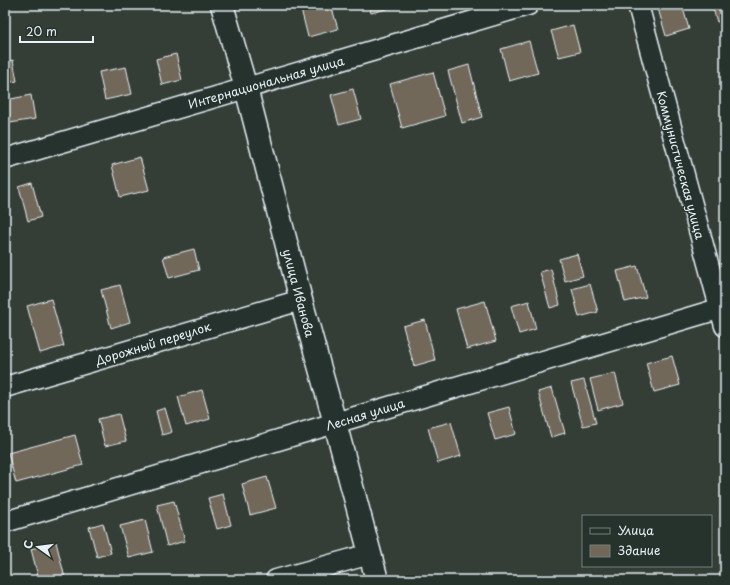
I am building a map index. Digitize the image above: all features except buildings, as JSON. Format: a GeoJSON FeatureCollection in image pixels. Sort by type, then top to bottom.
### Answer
{"type":"FeatureCollection","features":[{"type":"Feature","properties":{"kind":"street","name":"улица Иванова"},"geometry":{"type":"LineString","coordinates":[[222,5],[246,88],[300,300],[377,580]]}},
{"type":"Feature","properties":{"kind":"street","name":"Интернациональная улица"},"geometry":{"type":"LineString","coordinates":[[5,159],[528,5]]}},
{"type":"Feature","properties":{"kind":"street","name":"Коммунистическая улица"},"geometry":{"type":"LineString","coordinates":[[638,5],[723,314]]}},
{"type":"Feature","properties":{"kind":"street","name":"Дорожный переулок"},"geometry":{"type":"LineString","coordinates":[[5,387],[300,300]]}},
{"type":"Feature","properties":{"kind":"street","name":"Лесная улица"},"geometry":{"type":"LineString","coordinates":[[5,522],[335,423],[723,314]]}},
{"type":"Feature","properties":{"kind":"street"},"geometry":{"type":"LineString","coordinates":[[276,580],[370,554]]}}]}
